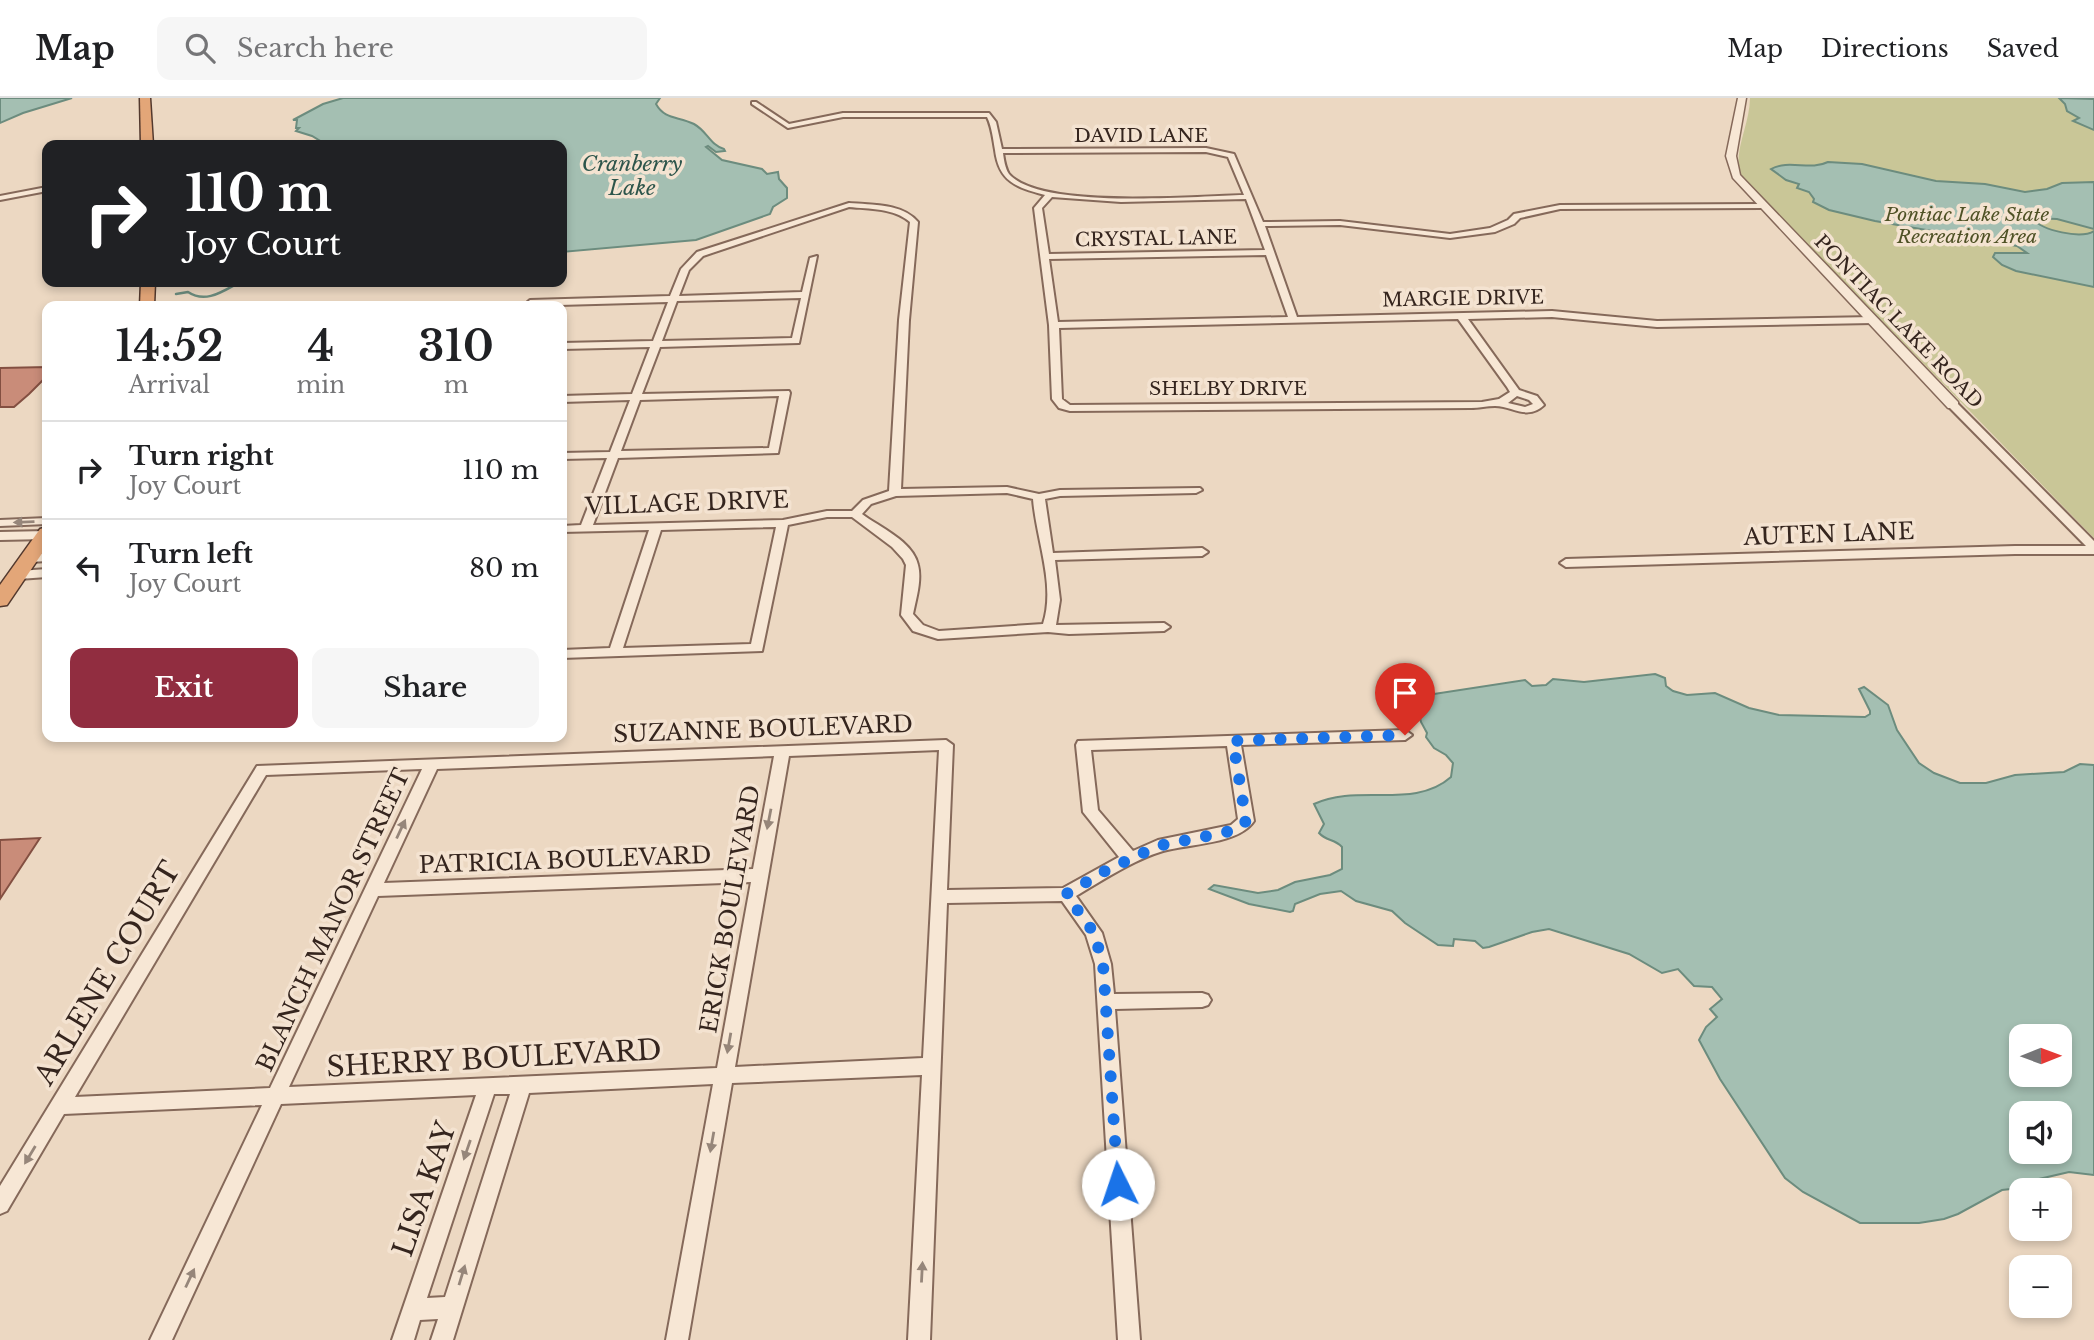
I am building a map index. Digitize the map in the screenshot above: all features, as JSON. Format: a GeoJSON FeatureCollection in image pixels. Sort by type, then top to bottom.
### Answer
{"type":"FeatureCollection","features":[{"type":"Feature","properties":{"kind":"highway"},"geometry":{"type":"LineString","coordinates":[[145,98],[147,140]]}},
{"type":"Feature","properties":{"kind":"highway"},"geometry":{"type":"LineString","coordinates":[[0,600],[19,575],[39,557]]}},
{"type":"Feature","properties":{"kind":"street","name":"PONTIAC LAKE ROAD"},"geometry":{"type":"LineString","coordinates":[[1742,98],[1731,163],[1736,176],[2094,549]]}},
{"type":"Feature","properties":{"kind":"street"},"geometry":{"type":"LineString","coordinates":[[754,103],[788,126],[843,115],[987,114],[991,117],[1003,172],[1013,182],[1049,195],[1093,199],[1247,197]]}},
{"type":"Feature","properties":{"kind":"street","name":"DAVID LANE"},"geometry":{"type":"LineString","coordinates":[[1000,151],[1222,152],[1233,158],[1293,319]]}},
{"type":"Feature","properties":{"kind":"street"},"geometry":{"type":"LineString","coordinates":[[0,198],[42,190]]}},
{"type":"Feature","properties":{"kind":"street","name":"SHELBY DRIVE"},"geometry":{"type":"LineString","coordinates":[[1049,195],[1038,208],[1054,325],[1057,399],[1070,408],[1498,402],[1510,398],[1515,392]]}},
{"type":"Feature","properties":{"kind":"street"},"geometry":{"type":"LineString","coordinates":[[1260,225],[1340,223],[1450,236],[1492,230],[1511,222],[1517,216],[1552,208],[1701,204],[1713,206],[1759,202]]}},
{"type":"Feature","properties":{"kind":"street"},"geometry":{"type":"LineString","coordinates":[[586,528],[685,269],[706,250],[841,207],[872,205],[899,212],[914,222],[904,320],[895,493]]}},
{"type":"Feature","properties":{"kind":"street","name":"CRYSTAL LANE"},"geometry":{"type":"LineString","coordinates":[[1044,257],[1269,251]]}},
{"type":"Feature","properties":{"kind":"street"},"geometry":{"type":"LineString","coordinates":[[567,346],[796,341],[814,258]]}},
{"type":"Feature","properties":{"kind":"street"},"geometry":{"type":"LineString","coordinates":[[567,302],[806,295]]}},
{"type":"Feature","properties":{"kind":"street","name":"MARGIE DRIVE"},"geometry":{"type":"LineString","coordinates":[[1054,325],[1552,314],[1668,325],[1873,320]]}},
{"type":"Feature","properties":{"kind":"street"},"geometry":{"type":"LineString","coordinates":[[1461,316],[1515,392],[1533,398],[1539,405],[1535,409],[1525,410],[1498,402]]}},
{"type":"Feature","properties":{"kind":"street"},"geometry":{"type":"LineString","coordinates":[[567,399],[785,393],[774,451],[567,456]]}},
{"type":"Feature","properties":{"kind":"street"},"geometry":{"type":"LineString","coordinates":[[1164,627],[1069,630],[1048,628],[937,635],[918,628],[907,615],[912,564],[900,544],[875,531],[855,514],[867,502],[895,493],[1007,490],[1039,498],[1060,493],[1196,490]]}},
{"type":"Feature","properties":{"kind":"street"},"geometry":{"type":"LineString","coordinates":[[1039,498],[1049,557],[1053,617],[1048,628]]}},
{"type":"Feature","properties":{"kind":"street","name":"VILLAGE DRIVE"},"geometry":{"type":"LineString","coordinates":[[567,529],[783,523],[827,514],[855,514]]}},
{"type":"Feature","properties":{"kind":"street"},"geometry":{"type":"LineString","coordinates":[[0,523],[42,521]]}},
{"type":"Feature","properties":{"kind":"street"},"geometry":{"type":"LineString","coordinates":[[567,654],[757,648],[783,523]]}},
{"type":"Feature","properties":{"kind":"street"},"geometry":{"type":"LineString","coordinates":[[615,653],[656,526]]}},
{"type":"Feature","properties":{"kind":"street"},"geometry":{"type":"LineString","coordinates":[[0,536],[42,534]]}},
{"type":"Feature","properties":{"kind":"street","name":"AUTEN LANE"},"geometry":{"type":"LineString","coordinates":[[1566,563],[2094,549]]}},
{"type":"Feature","properties":{"kind":"street"},"geometry":{"type":"LineString","coordinates":[[1049,557],[1202,552]]}},
{"type":"Feature","properties":{"kind":"street"},"geometry":{"type":"LineString","coordinates":[[19,575],[42,573]]}},
{"type":"Feature","properties":{"kind":"street"},"geometry":{"type":"LineString","coordinates":[[1130,859],[1091,812],[1083,745],[1405,735]]}},
{"type":"Feature","properties":{"kind":"street"},"geometry":{"type":"LineString","coordinates":[[939,897],[1066,894],[1158,846],[1236,830],[1246,821],[1233,741]]}},
{"type":"Feature","properties":{"kind":"street","name":"SUZANNE BOULEVARD"},"geometry":{"type":"LineString","coordinates":[[262,770],[946,745],[919,1340]]}},
{"type":"Feature","properties":{"kind":"street","name":"ERICK BOULEVARD"},"geometry":{"type":"LineString","coordinates":[[677,1340],[782,752]]}},
{"type":"Feature","properties":{"kind":"street","name":"BLANCH MANOR STREET"},"geometry":{"type":"LineString","coordinates":[[276,1096],[432,764]]}},
{"type":"Feature","properties":{"kind":"street","name":"ARLENE COURT"},"geometry":{"type":"LineString","coordinates":[[0,1204],[262,770]]}},
{"type":"Feature","properties":{"kind":"street","name":"PATRICIA BOULEVARD"},"geometry":{"type":"LineString","coordinates":[[372,890],[759,874]]}},
{"type":"Feature","properties":{"kind":"street"},"geometry":{"type":"LineString","coordinates":[[1066,894],[1094,933],[1103,964],[1129,1340]]}},
{"type":"Feature","properties":{"kind":"street"},"geometry":{"type":"LineString","coordinates":[[1105,1002],[1202,1000]]}},
{"type":"Feature","properties":{"kind":"street","name":"SHERRY BOULEVARD"},"geometry":{"type":"LineString","coordinates":[[60,1105],[932,1066]]}},
{"type":"Feature","properties":{"kind":"street"},"geometry":{"type":"LineString","coordinates":[[442,1340],[522,1085]]}},
{"type":"Feature","properties":{"kind":"street","name":"LISA KAY"},"geometry":{"type":"LineString","coordinates":[[403,1340],[488,1086]]}},
{"type":"Feature","properties":{"kind":"street"},"geometry":{"type":"LineString","coordinates":[[161,1340],[276,1096]]}},
{"type":"Feature","properties":{"kind":"street"},"geometry":{"type":"LineString","coordinates":[[413,1310],[452,1307]]}},
{"type":"Feature","properties":{"kind":"green space","name":"Pontiac Lake State Recreation Area"},"geometry":{"type":"Polygon","coordinates":[[[1750,98],[2094,98],[2094,538],[1740,176],[1740,147],[1750,98]]]}},
{"type":"Feature","properties":{"kind":"water"},"geometry":{"type":"Polygon","coordinates":[[[0,98],[72,98],[0,123],[0,98]]]}},
{"type":"Feature","properties":{"kind":"water","name":"Cranberry Lake"},"geometry":{"type":"Polygon","coordinates":[[[343,98],[660,98],[656,104],[663,113],[694,124],[724,149],[725,151],[716,152],[706,147],[722,160],[762,169],[767,174],[778,172],[779,179],[787,188],[787,198],[773,207],[770,214],[696,240],[567,252],[567,140],[319,140],[296,131],[299,128],[296,128],[297,120],[293,120],[323,104],[343,98]]]}},
{"type":"Feature","properties":{"kind":"water"},"geometry":{"type":"Polygon","coordinates":[[[2059,98],[2094,99],[2094,130],[2073,121],[2079,118],[2067,111],[2059,98]]]}},
{"type":"Feature","properties":{"kind":"water"},"geometry":{"type":"Polygon","coordinates":[[[1828,162],[1862,164],[1936,181],[1985,184],[2025,192],[2047,189],[2062,183],[2094,182],[2094,229],[2057,219],[2032,218],[2044,227],[2071,234],[2094,231],[2094,287],[2016,271],[2002,265],[1993,257],[1995,253],[2027,253],[2017,246],[1875,221],[1829,210],[1813,202],[1809,192],[1797,188],[1799,184],[1786,180],[1771,169],[1785,165],[1828,162]]]}},
{"type":"Feature","properties":{"kind":"water"},"geometry":{"type":"Polygon","coordinates":[[[1655,674],[1665,678],[1666,686],[1673,691],[1687,695],[1715,693],[1749,708],[1779,715],[1865,717],[1870,711],[1859,689],[1864,687],[1888,705],[1897,730],[1919,763],[1934,773],[1960,783],[1986,783],[2015,775],[2064,772],[2080,764],[2094,765],[2094,1175],[2069,1172],[2043,1178],[2009,1178],[2009,1189],[2002,1190],[1944,1219],[1919,1223],[1860,1223],[1803,1192],[1785,1178],[1720,1079],[1699,1040],[1706,1027],[1717,1017],[1710,1009],[1722,999],[1712,987],[1694,986],[1678,969],[1662,973],[1629,954],[1549,929],[1483,948],[1475,941],[1454,939],[1453,946],[1438,945],[1392,911],[1356,901],[1341,891],[1320,894],[1295,904],[1290,912],[1249,904],[1209,889],[1214,885],[1258,893],[1330,875],[1342,869],[1342,847],[1319,833],[1324,824],[1314,804],[1331,798],[1420,792],[1436,787],[1451,777],[1453,763],[1434,748],[1426,737],[1417,706],[1422,693],[1434,694],[1525,680],[1532,686],[1546,685],[1553,679],[1584,682],[1655,674]]]}},
{"type":"Feature","properties":{"kind":"building"},"geometry":{"type":"Polygon","coordinates":[[[42,367],[42,381],[14,407],[0,407],[0,368],[42,367]]]}},
{"type":"Feature","properties":{"kind":"building"},"geometry":{"type":"Polygon","coordinates":[[[40,838],[0,899],[0,840],[40,838]]]}},
{"type":"Feature","properties":{"kind":"waterway"},"geometry":{"type":"LineString","coordinates":[[176,294],[188,292],[201,297],[230,287]]}},
{"type":"Feature","properties":{"kind":"route"},"geometry":{"type":"LineString","coordinates":[[1118,1184],[1103,964],[1094,933],[1066,894],[1105,871],[1158,846],[1236,830],[1246,821],[1233,741],[1405,735]]}}]}
